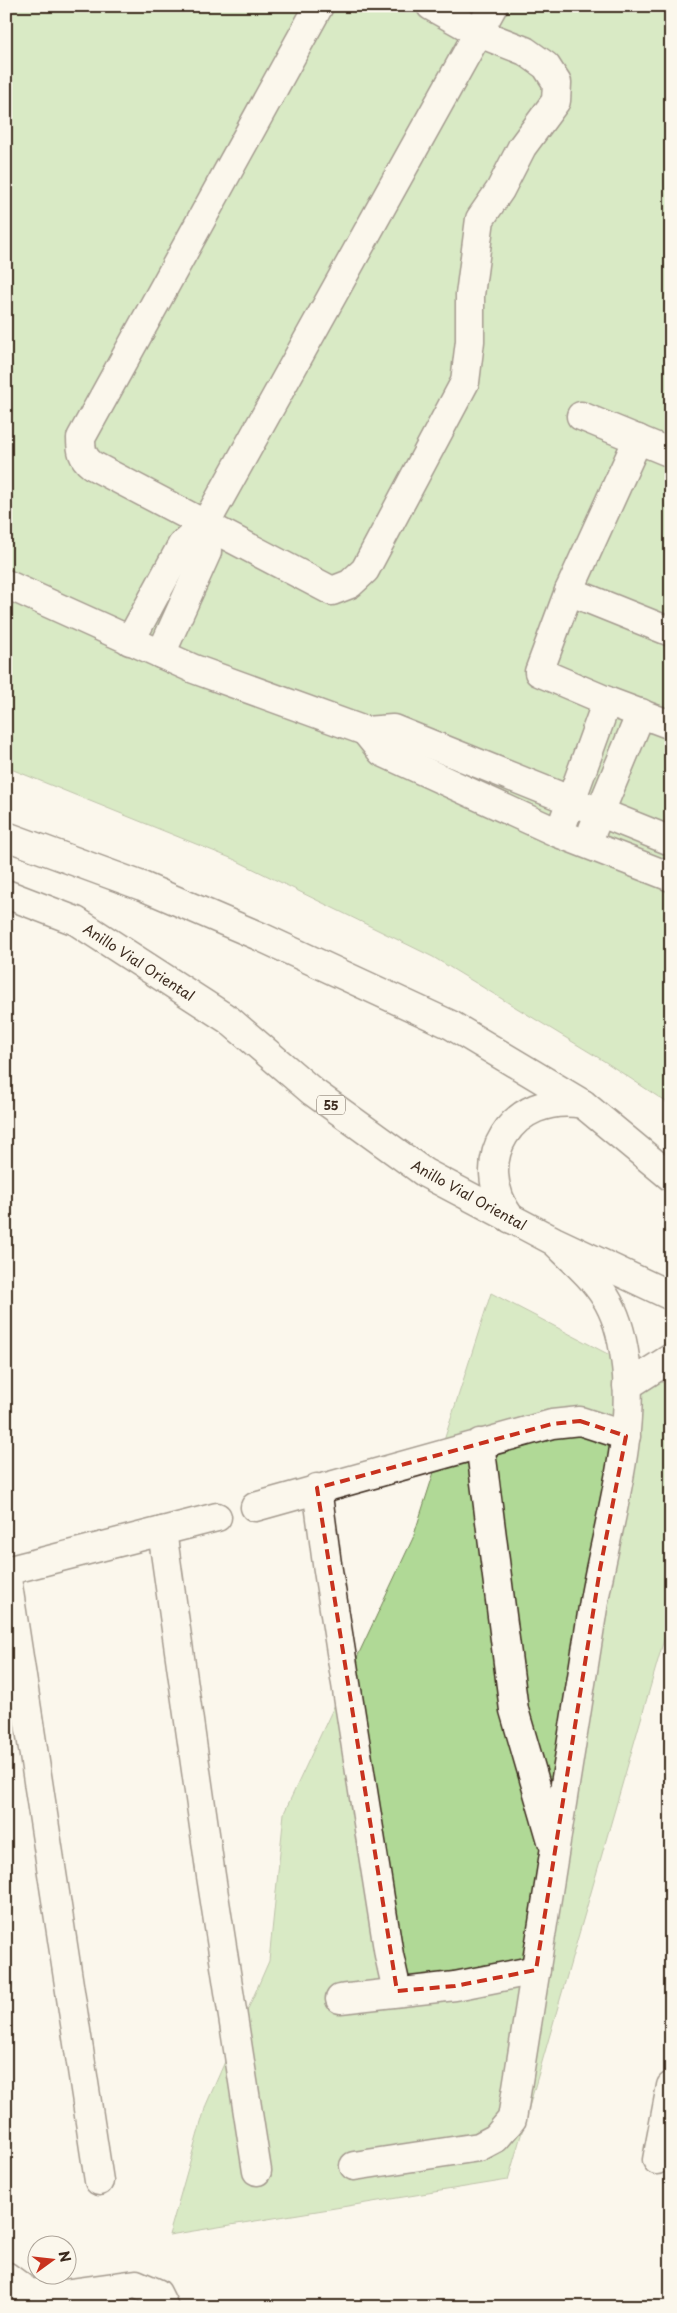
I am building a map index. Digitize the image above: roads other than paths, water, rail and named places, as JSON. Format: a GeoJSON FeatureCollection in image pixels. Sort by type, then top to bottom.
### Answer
{"type":"FeatureCollection","features":[{"type":"Feature","properties":{"kind":"main road"},"geometry":{"type":"LineString","coordinates":[[319,6],[81,438],[81,449],[84,459],[92,465],[206,523],[332,591],[350,584],[365,570],[465,382],[470,341],[470,295],[480,218],[500,190],[522,147],[556,101],[557,83],[546,66],[525,51],[479,33],[431,6]]}},
{"type":"Feature","properties":{"kind":"main road"},"geometry":{"type":"LineString","coordinates":[[130,641],[182,545],[206,523],[493,6]]}},
{"type":"Feature","properties":{"kind":"main road"},"geometry":{"type":"LineString","coordinates":[[581,416],[671,453]]}},
{"type":"Feature","properties":{"kind":"main road"},"geometry":{"type":"LineString","coordinates":[[638,439],[568,591],[539,672],[607,701],[671,725]]}},
{"type":"Feature","properties":{"kind":"main road"},"geometry":{"type":"LineString","coordinates":[[161,654],[206,552],[206,523]]}},
{"type":"Feature","properties":{"kind":"main road"},"geometry":{"type":"LineString","coordinates":[[6,584],[194,669],[365,731],[392,729],[671,841]]}},
{"type":"Feature","properties":{"kind":"main road"},"geometry":{"type":"LineString","coordinates":[[568,591],[671,632]]}},
{"type":"Feature","properties":{"kind":"main road"},"geometry":{"type":"LineString","coordinates":[[558,833],[607,701]]}},
{"type":"Feature","properties":{"kind":"main road"},"geometry":{"type":"LineString","coordinates":[[586,844],[641,713]]}},
{"type":"Feature","properties":{"kind":"main road"},"geometry":{"type":"LineString","coordinates":[[365,731],[382,752],[558,833],[671,877]]}},
{"type":"Feature","properties":{"kind":"main road"},"geometry":{"type":"LineString","coordinates":[[6,836],[142,886],[357,981],[451,1025],[583,1104],[671,1176]]}},
{"type":"Feature","properties":{"kind":"main road","name":"Anillo Vial Oriental"},"geometry":{"type":"LineString","coordinates":[[6,894],[76,920],[229,1020],[313,1092],[417,1168],[554,1241],[671,1296]]}},
{"type":"Feature","properties":{"kind":"main road"},"geometry":{"type":"LineString","coordinates":[[511,1219],[503,1208],[494,1184],[494,1158],[504,1134],[522,1115],[533,1108],[558,1102],[583,1104]]}},
{"type":"Feature","properties":{"kind":"main road"},"geometry":{"type":"LineString","coordinates":[[354,2166],[479,2147],[496,2138],[512,2119],[600,1569],[626,1436],[626,1360],[614,1310],[597,1283],[554,1241]]}},
{"type":"Feature","properties":{"kind":"main road"},"geometry":{"type":"LineString","coordinates":[[627,1386],[671,1358]]}},
{"type":"Feature","properties":{"kind":"main road"},"geometry":{"type":"LineString","coordinates":[[254,1506],[552,1424],[580,1421],[626,1436]]}},
{"type":"Feature","properties":{"kind":"main road"},"geometry":{"type":"LineString","coordinates":[[480,1443],[514,1710],[554,1849]]}},
{"type":"Feature","properties":{"kind":"main road"},"geometry":{"type":"LineString","coordinates":[[317,1488],[387,1945],[397,1991]]}},
{"type":"Feature","properties":{"kind":"main road"},"geometry":{"type":"LineString","coordinates":[[99,2181],[6,1572],[217,1517]]}},
{"type":"Feature","properties":{"kind":"main road"},"geometry":{"type":"LineString","coordinates":[[162,1531],[211,1876],[257,2171]]}},
{"type":"Feature","properties":{"kind":"main road"},"geometry":{"type":"LineString","coordinates":[[340,1999],[397,1991],[455,1986],[536,1970]]}},
{"type":"Feature","properties":{"kind":"main road"},"geometry":{"type":"LineString","coordinates":[[657,2160],[671,2086]]}},
{"type":"Feature","properties":{"kind":"main road"},"geometry":{"type":"LineString","coordinates":[[6,2276],[29,2293],[63,2294],[136,2284],[157,2293],[164,2307]]}}]}
